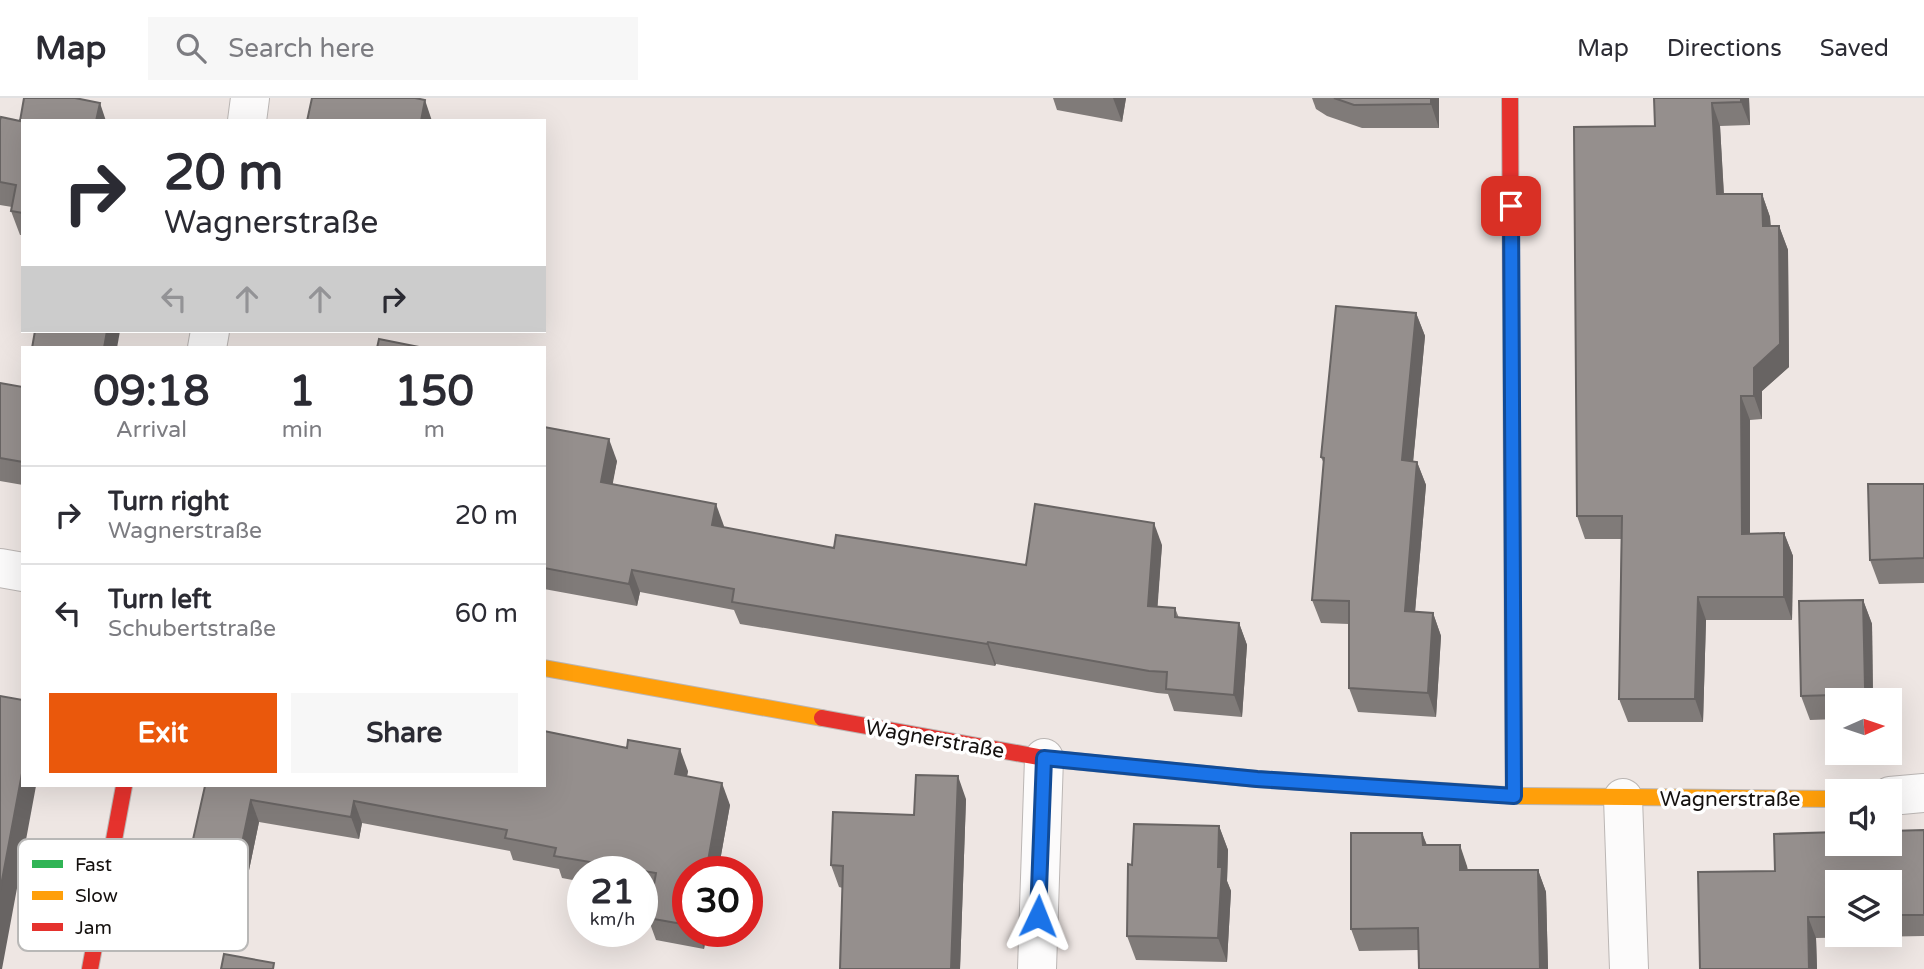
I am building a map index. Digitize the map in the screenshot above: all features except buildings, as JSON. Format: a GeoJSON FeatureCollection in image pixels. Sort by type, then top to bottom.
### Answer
{"type":"FeatureCollection","features":[{"type":"Feature","properties":{"kind":"street"},"geometry":{"type":"LineString","coordinates":[[247,119],[250,98]]}},
{"type":"Feature","properties":{"kind":"street"},"geometry":{"type":"LineString","coordinates":[[1510,98],[1514,796]]}},
{"type":"Feature","properties":{"kind":"street"},"geometry":{"type":"LineString","coordinates":[[0,568],[21,572]]}},
{"type":"Feature","properties":{"kind":"street","name":"Wagnerstraße"},"geometry":{"type":"LineString","coordinates":[[546,668],[1044,758],[1257,779],[1514,796],[1825,799]]}},
{"type":"Feature","properties":{"kind":"street"},"geometry":{"type":"LineString","coordinates":[[1037,969],[1044,758]]}},
{"type":"Feature","properties":{"kind":"street"},"geometry":{"type":"LineString","coordinates":[[114,839],[124,787]]}},
{"type":"Feature","properties":{"kind":"street"},"geometry":{"type":"LineString","coordinates":[[1902,795],[1924,793]]}},
{"type":"Feature","properties":{"kind":"street"},"geometry":{"type":"LineString","coordinates":[[1623,798],[1629,969]]}},
{"type":"Feature","properties":{"kind":"street"},"geometry":{"type":"LineString","coordinates":[[90,969],[93,951]]}},
{"type":"Feature","properties":{"kind":"traffic: fast"},"geometry":{"type":"LineString","coordinates":[[1513,682],[1514,796]]}},
{"type":"Feature","properties":{"kind":"traffic: fast"},"geometry":{"type":"LineString","coordinates":[[1133,767],[1257,779],[1520,796]]}},
{"type":"Feature","properties":{"kind":"traffic: slow"},"geometry":{"type":"LineString","coordinates":[[1511,308],[1513,682]]}},
{"type":"Feature","properties":{"kind":"traffic: slow"},"geometry":{"type":"LineString","coordinates":[[546,668],[822,718]]}},
{"type":"Feature","properties":{"kind":"traffic: slow"},"geometry":{"type":"LineString","coordinates":[[1520,796],[1825,799]]}},
{"type":"Feature","properties":{"kind":"traffic: jam"},"geometry":{"type":"LineString","coordinates":[[1510,98],[1511,308]]}},
{"type":"Feature","properties":{"kind":"traffic: jam"},"geometry":{"type":"LineString","coordinates":[[822,718],[1044,758],[1133,767]]}},
{"type":"Feature","properties":{"kind":"traffic: jam"},"geometry":{"type":"LineString","coordinates":[[114,839],[124,787]]}},
{"type":"Feature","properties":{"kind":"traffic: jam"},"geometry":{"type":"LineString","coordinates":[[90,969],[93,951]]}},
{"type":"Feature","properties":{"kind":"route"},"geometry":{"type":"LineString","coordinates":[[1038,916],[1044,758],[1257,779],[1514,796],[1511,206]]}}]}
